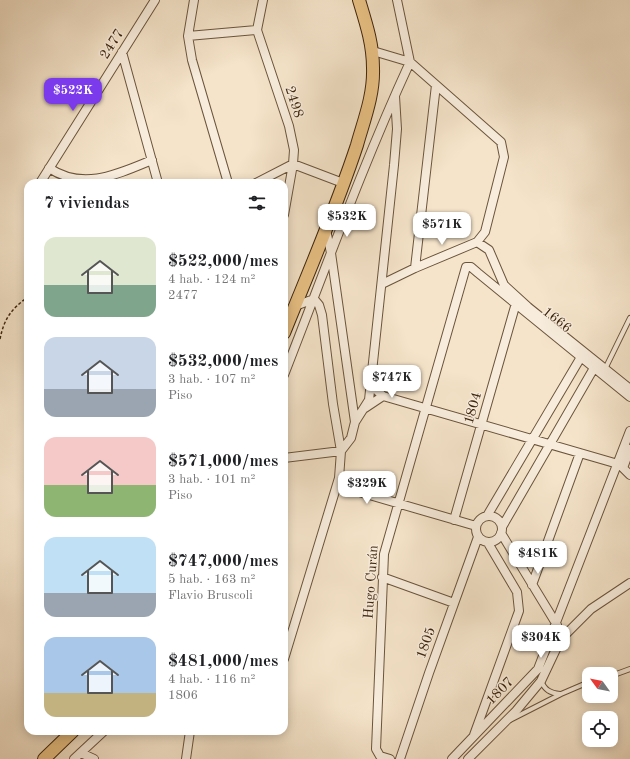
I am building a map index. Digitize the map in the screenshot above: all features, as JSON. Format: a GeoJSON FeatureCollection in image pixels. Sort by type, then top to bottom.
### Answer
{"type":"FeatureCollection","features":[{"type":"Feature","properties":{"kind":"main road"},"geometry":{"type":"LineString","coordinates":[[288,323],[343,183],[367,111],[372,89],[372,51],[369,30],[359,0]]}},
{"type":"Feature","properties":{"kind":"main road"},"geometry":{"type":"LineString","coordinates":[[44,759],[69,735]]}},
{"type":"Feature","properties":{"kind":"street","name":"2477"},"geometry":{"type":"LineString","coordinates":[[42,179],[154,0]]}},
{"type":"Feature","properties":{"kind":"street"},"geometry":{"type":"LineString","coordinates":[[194,0],[188,36],[192,60],[227,179]]}},
{"type":"Feature","properties":{"kind":"street","name":"2498"},"geometry":{"type":"LineString","coordinates":[[263,0],[257,30],[289,126],[294,150],[288,192]]}},
{"type":"Feature","properties":{"kind":"street"},"geometry":{"type":"LineString","coordinates":[[288,365],[394,95],[410,62],[397,0]]}},
{"type":"Feature","properties":{"kind":"street"},"geometry":{"type":"LineString","coordinates":[[188,36],[257,30]]}},
{"type":"Feature","properties":{"kind":"street"},"geometry":{"type":"LineString","coordinates":[[372,51],[410,62],[501,142],[504,157],[485,232],[477,242],[415,268],[382,284]]}},
{"type":"Feature","properties":{"kind":"street"},"geometry":{"type":"LineString","coordinates":[[122,52],[157,179]]}},
{"type":"Feature","properties":{"kind":"street"},"geometry":{"type":"LineString","coordinates":[[415,268],[436,85]]}},
{"type":"Feature","properties":{"kind":"street"},"geometry":{"type":"LineString","coordinates":[[288,458],[341,451],[351,438],[355,422],[369,400],[397,129],[394,95]]}},
{"type":"Feature","properties":{"kind":"street"},"geometry":{"type":"LineString","coordinates":[[49,168],[59,175],[74,178],[95,179],[112,176],[152,160]]}},
{"type":"Feature","properties":{"kind":"street"},"geometry":{"type":"LineString","coordinates":[[264,179],[293,164],[343,183]]}},
{"type":"Feature","properties":{"kind":"street"},"geometry":{"type":"LineString","coordinates":[[326,229],[331,253],[355,422]]}},
{"type":"Feature","properties":{"kind":"street"},"geometry":{"type":"LineString","coordinates":[[477,242],[489,250],[495,260],[504,285],[630,389]]}},
{"type":"Feature","properties":{"kind":"street","name":"1666"},"geometry":{"type":"LineString","coordinates":[[466,267],[471,266],[630,397]]}},
{"type":"Feature","properties":{"kind":"street","name":"Hugo Curán"},"geometry":{"type":"LineString","coordinates":[[390,759],[380,756],[376,748],[384,554],[466,267]]}},
{"type":"Feature","properties":{"kind":"street"},"geometry":{"type":"LineString","coordinates":[[295,306],[314,299]]}},
{"type":"Feature","properties":{"kind":"street"},"geometry":{"type":"LineString","coordinates":[[288,646],[339,478],[341,461],[341,451],[333,404],[322,315],[319,305],[314,299]]}},
{"type":"Feature","properties":{"kind":"street","name":"1804"},"geometry":{"type":"LineString","coordinates":[[454,520],[516,303]]}},
{"type":"Feature","properties":{"kind":"street"},"geometry":{"type":"LineString","coordinates":[[581,357],[487,516],[479,521],[476,526],[476,534],[483,541],[488,542],[497,540],[501,530],[549,444],[594,368]]}},
{"type":"Feature","properties":{"kind":"street"},"geometry":{"type":"LineString","coordinates":[[371,385],[383,396],[580,453],[620,466],[630,475]]}},
{"type":"Feature","properties":{"kind":"street"},"geometry":{"type":"LineString","coordinates":[[364,409],[383,396]]}},
{"type":"Feature","properties":{"kind":"street","name":"1807"},"geometry":{"type":"LineString","coordinates":[[452,759],[537,672],[620,466],[630,432]]}},
{"type":"Feature","properties":{"kind":"street"},"geometry":{"type":"LineString","coordinates":[[620,466],[630,449]]}},
{"type":"Feature","properties":{"kind":"street"},"geometry":{"type":"LineString","coordinates":[[532,585],[580,453]]}},
{"type":"Feature","properties":{"kind":"street"},"geometry":{"type":"LineString","coordinates":[[331,505],[337,498],[346,473],[341,461]]}},
{"type":"Feature","properties":{"kind":"street"},"geometry":{"type":"LineString","coordinates":[[342,487],[476,526]]}},
{"type":"Feature","properties":{"kind":"street"},"geometry":{"type":"LineString","coordinates":[[487,516],[496,519],[532,585],[557,625]]}},
{"type":"Feature","properties":{"kind":"street","name":"1805"},"geometry":{"type":"LineString","coordinates":[[400,759],[478,537]]}},
{"type":"Feature","properties":{"kind":"street"},"geometry":{"type":"LineString","coordinates":[[472,738],[518,615],[518,595],[488,542]]}},
{"type":"Feature","properties":{"kind":"street"},"geometry":{"type":"LineString","coordinates":[[382,577],[454,603]]}},
{"type":"Feature","properties":{"kind":"street"},"geometry":{"type":"LineString","coordinates":[[468,759],[503,725],[541,681],[558,645],[566,634],[592,609],[630,582]]}},
{"type":"Feature","properties":{"kind":"street"},"geometry":{"type":"LineString","coordinates":[[74,759],[100,735]]}},
{"type":"Feature","properties":{"kind":"street"},"geometry":{"type":"LineString","coordinates":[[186,759],[189,735]]}},
{"type":"Feature","properties":{"kind":"street"},"geometry":{"type":"LineString","coordinates":[[81,753],[94,759]]}},
{"type":"Feature","properties":{"kind":"lane"},"geometry":{"type":"LineString","coordinates":[[605,369],[630,318]]}},
{"type":"Feature","properties":{"kind":"lane"},"geometry":{"type":"LineString","coordinates":[[618,673],[630,669]]}},
{"type":"Feature","properties":{"kind":"lane"},"geometry":{"type":"LineString","coordinates":[[541,681],[547,690],[552,693],[561,694]]}},
{"type":"Feature","properties":{"kind":"lane"},"geometry":{"type":"LineString","coordinates":[[503,725],[561,694],[582,685]]}},
{"type":"Feature","properties":{"kind":"path"},"geometry":{"type":"LineString","coordinates":[[0,339],[5,320],[24,300]]}}]}
